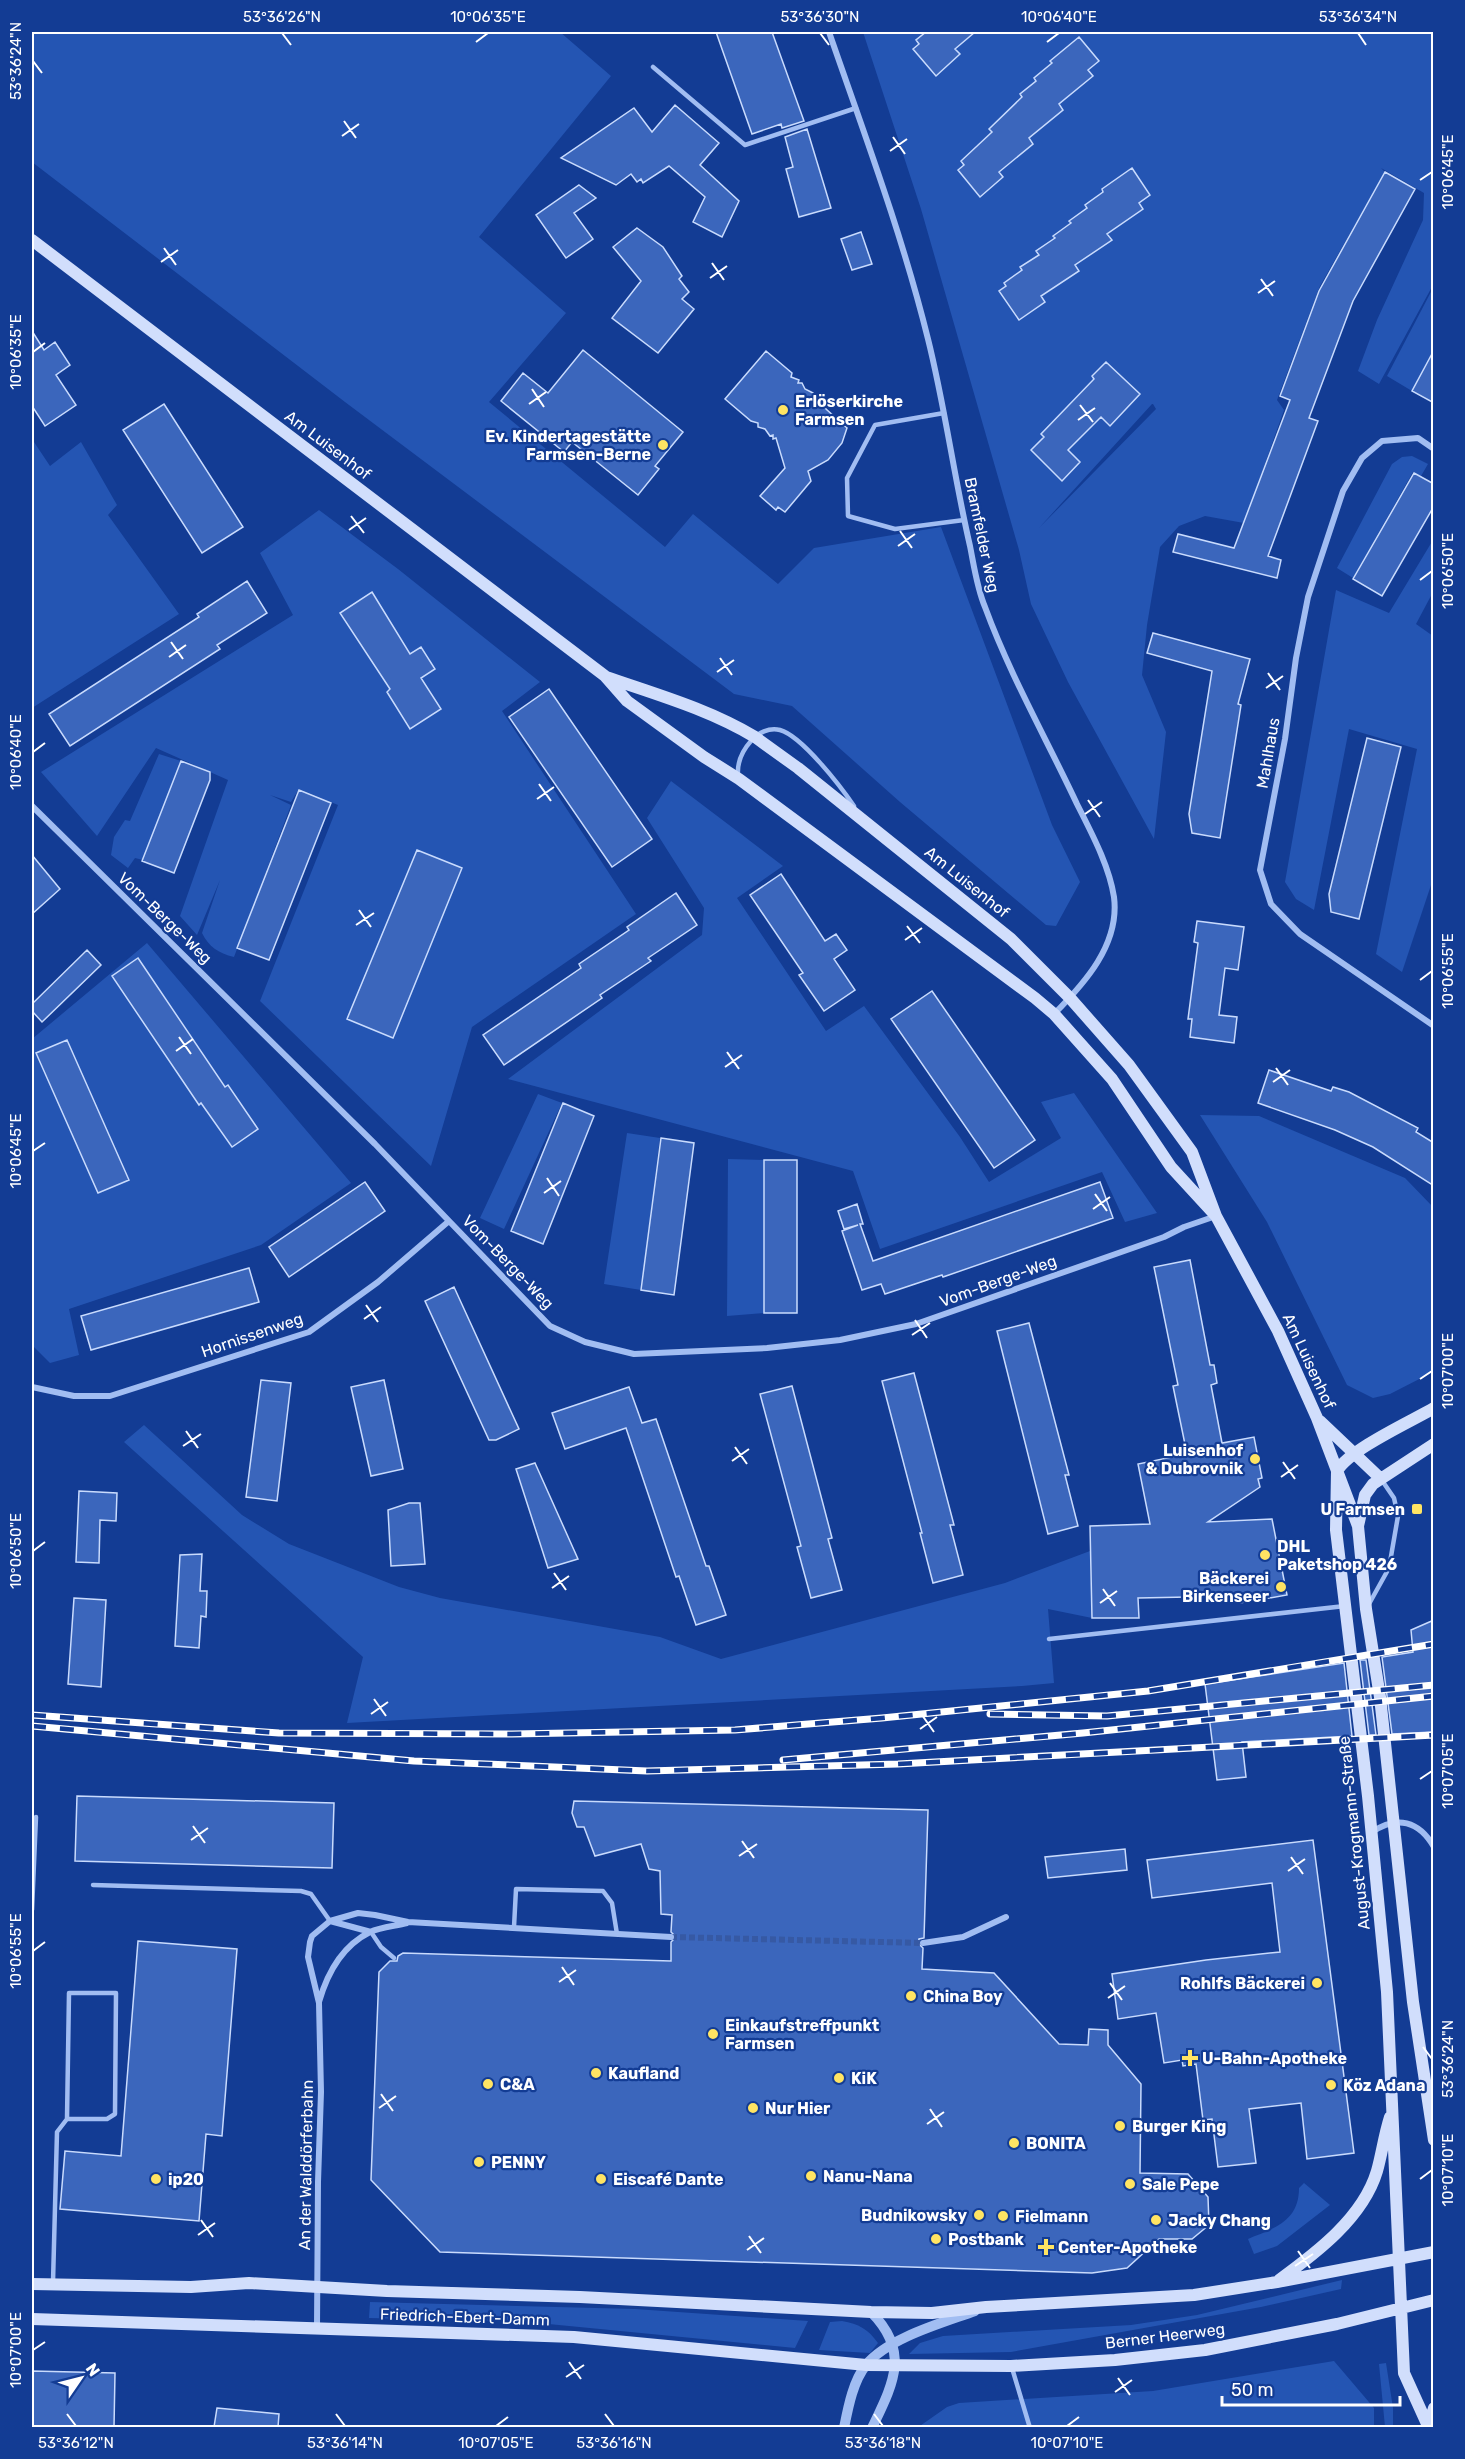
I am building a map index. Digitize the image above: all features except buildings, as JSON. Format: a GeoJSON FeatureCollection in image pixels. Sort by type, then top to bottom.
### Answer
{"type":"FeatureCollection","features":[{"type":"Feature","properties":{"kind":"main road","name":"Am Luisenhof"},"geometry":{"type":"LineString","coordinates":[[32,240],[605,676],[627,701],[704,757],[739,779],[1020,986],[1054,1014],[1112,1079],[1171,1167],[1216,1215]]}},
{"type":"Feature","properties":{"kind":"main road","name":"Am Luisenhof"},"geometry":{"type":"LineString","coordinates":[[605,676],[723,718],[755,737],[1011,939],[1070,998],[1129,1065],[1192,1152],[1216,1215],[1278,1331],[1317,1418],[1358,1526]]}},
{"type":"Feature","properties":{"kind":"main road"},"geometry":{"type":"LineString","coordinates":[[1337,1472],[1355,1454],[1434,1408]]}},
{"type":"Feature","properties":{"kind":"main road"},"geometry":{"type":"LineString","coordinates":[[1317,1418],[1380,1478]]}},
{"type":"Feature","properties":{"kind":"main road"},"geometry":{"type":"LineString","coordinates":[[1434,1444],[1380,1478],[1365,1495],[1358,1526],[1366,1609],[1380,1697],[1413,2002],[1434,2140]]}},
{"type":"Feature","properties":{"kind":"main road","name":"August-Krogmann-Straße"},"geometry":{"type":"LineString","coordinates":[[1337,1472],[1336,1530],[1387,1992],[1404,2373],[1428,2427]]}},
{"type":"Feature","properties":{"kind":"main road"},"geometry":{"type":"LineString","coordinates":[[1276,2282],[1329,2240],[1358,2207],[1368,2192],[1377,2171],[1382,2142],[1392,2110]]}},
{"type":"Feature","properties":{"kind":"main road"},"geometry":{"type":"LineString","coordinates":[[871,2312],[932,2313],[986,2307],[1167,2298],[1276,2282],[1434,2252]]}},
{"type":"Feature","properties":{"kind":"main road","name":"Friedrich-Ebert-Damm"},"geometry":{"type":"LineString","coordinates":[[32,2284],[191,2287],[249,2283],[871,2312]]}},
{"type":"Feature","properties":{"kind":"main road","name":"Berner Heerweg"},"geometry":{"type":"LineString","coordinates":[[896,2366],[1011,2366],[1114,2360],[1205,2350],[1434,2300]]}},
{"type":"Feature","properties":{"kind":"main road","name":"Friedrich-Ebert-Damm"},"geometry":{"type":"LineString","coordinates":[[32,2319],[574,2337],[896,2366]]}},
{"type":"Feature","properties":{"kind":"main road"},"geometry":{"type":"LineString","coordinates":[[1428,2427],[1434,2408]]}},
{"type":"Feature","properties":{"kind":"street","name":"Bramfelder Weg"},"geometry":{"type":"LineString","coordinates":[[829,32],[856,108],[928,338],[964,520],[984,605],[1021,692],[1089,828],[1113,895],[1115,915],[1102,956],[1070,998],[1054,1014]]}},
{"type":"Feature","properties":{"kind":"street","name":"Mahlhaus"},"geometry":{"type":"LineString","coordinates":[[1434,448],[1418,438],[1382,441],[1362,458],[1343,491],[1308,597],[1296,658],[1285,739],[1260,870],[1270,904],[1300,934],[1434,1026]]}},
{"type":"Feature","properties":{"kind":"street","name":"Vom-Berge-Weg"},"geometry":{"type":"LineString","coordinates":[[32,806],[375,1144],[550,1326],[585,1342],[634,1354],[798,1346],[840,1340],[916,1324],[1164,1237],[1216,1215]]}},
{"type":"Feature","properties":{"kind":"street","name":"Hornissenweg"},"geometry":{"type":"LineString","coordinates":[[32,1387],[74,1396],[110,1396],[309,1332],[378,1282],[449,1221]]}},
{"type":"Feature","properties":{"kind":"street"},"geometry":{"type":"LineString","coordinates":[[1371,1833],[1393,1821],[1411,1825],[1419,1830],[1434,1847]]}},
{"type":"Feature","properties":{"kind":"street","name":"An der Walddörferbahn"},"geometry":{"type":"LineString","coordinates":[[317,2329],[321,2092],[319,2003],[308,1957],[312,1936],[330,1920],[358,1913],[375,1914],[408,1922],[671,1937]]}},
{"type":"Feature","properties":{"kind":"street"},"geometry":{"type":"LineString","coordinates":[[923,1943],[963,1937],[1006,1917]]}},
{"type":"Feature","properties":{"kind":"street"},"geometry":{"type":"LineString","coordinates":[[330,1920],[371,1932]]}},
{"type":"Feature","properties":{"kind":"street","name":"An der Walddörferbahn"},"geometry":{"type":"LineString","coordinates":[[319,2003],[325,1981],[334,1965],[350,1947],[371,1932],[408,1922]]}},
{"type":"Feature","properties":{"kind":"street"},"geometry":{"type":"LineString","coordinates":[[844,2427],[848,2408],[866,2365],[893,2343],[986,2307]]}},
{"type":"Feature","properties":{"kind":"street"},"geometry":{"type":"LineString","coordinates":[[871,2312],[886,2330],[893,2343],[896,2366],[883,2407],[872,2427]]}},
{"type":"Feature","properties":{"kind":"lane"},"geometry":{"type":"LineString","coordinates":[[653,67],[745,146],[856,108]]}},
{"type":"Feature","properties":{"kind":"lane"},"geometry":{"type":"LineString","coordinates":[[944,413],[875,425],[847,478],[848,516],[895,529],[964,520]]}},
{"type":"Feature","properties":{"kind":"lane"},"geometry":{"type":"LineString","coordinates":[[739,779],[739,760],[743,750],[755,737],[771,729],[786,732],[836,780],[864,821]]}},
{"type":"Feature","properties":{"kind":"lane"},"geometry":{"type":"LineString","coordinates":[[1366,1609],[1389,1568],[1398,1516],[1394,1498],[1380,1478]]}},
{"type":"Feature","properties":{"kind":"lane"},"geometry":{"type":"LineString","coordinates":[[1049,1639],[1345,1606]]}},
{"type":"Feature","properties":{"kind":"lane"},"geometry":{"type":"LineString","coordinates":[[32,1910],[36,1817]]}},
{"type":"Feature","properties":{"kind":"lane"},"geometry":{"type":"LineString","coordinates":[[93,1885],[301,1891],[311,1894],[330,1920]]}},
{"type":"Feature","properties":{"kind":"lane"},"geometry":{"type":"LineString","coordinates":[[514,1927],[516,1889],[603,1891],[612,1903],[617,1934]]}},
{"type":"Feature","properties":{"kind":"lane"},"geometry":{"type":"LineString","coordinates":[[371,1932],[381,1947],[394,1958]]}},
{"type":"Feature","properties":{"kind":"lane"},"geometry":{"type":"LineString","coordinates":[[53,2285],[57,2132],[67,2119],[69,1993],[116,1993],[115,2114],[107,2119],[67,2119]]}},
{"type":"Feature","properties":{"kind":"lane"},"geometry":{"type":"LineString","coordinates":[[1011,2366],[1030,2427]]}},
{"type":"Feature","properties":{"kind":"shaded area"},"geometry":{"type":"Polygon","coordinates":[[[32,32],[560,32],[611,76],[479,237],[566,313],[489,402],[665,547],[693,514],[778,584],[814,548],[941,527],[1052,825],[1080,882],[1056,926],[1046,925],[900,802],[792,706],[734,694],[345,402],[32,162],[32,32]]]}},
{"type":"Feature","properties":{"kind":"shaded area"},"geometry":{"type":"Polygon","coordinates":[[[863,32],[1433,32],[1433,285],[1379,384],[1358,371],[1377,320],[1423,220],[1424,193],[1381,168],[1385,172],[1320,286],[1277,400],[1284,410],[1244,523],[1205,516],[1179,526],[1160,547],[1147,625],[1142,675],[1166,732],[1154,839],[1068,682],[1031,604],[1019,550],[921,209],[863,32]],[[1152,404],[1039,528],[1156,409],[1152,404]]]}},
{"type":"Feature","properties":{"kind":"shaded area"},"geometry":{"type":"Polygon","coordinates":[[[1433,288],[1433,351],[1412,391],[1387,376],[1433,288]]]}},
{"type":"Feature","properties":{"kind":"shaded area"},"geometry":{"type":"Polygon","coordinates":[[[32,439],[50,466],[81,442],[117,505],[108,515],[179,614],[32,708],[32,439]]]}},
{"type":"Feature","properties":{"kind":"shaded area"},"geometry":{"type":"Polygon","coordinates":[[[1412,456],[1428,464],[1421,476],[1413,472],[1353,578],[1337,568],[1392,464],[1402,457],[1412,456]]]}},
{"type":"Feature","properties":{"kind":"shaded area"},"geometry":{"type":"Polygon","coordinates":[[[319,510],[398,569],[540,682],[502,711],[636,914],[472,1027],[431,1166],[260,1001],[338,805],[299,789],[291,802],[270,795],[291,805],[234,957],[215,949],[202,933],[220,880],[197,935],[180,916],[228,780],[156,748],[97,836],[41,772],[293,615],[260,553],[319,510]]]}},
{"type":"Feature","properties":{"kind":"shaded area"},"geometry":{"type":"Polygon","coordinates":[[[1433,540],[1433,592],[1416,624],[1433,636],[1433,879],[1402,972],[1376,954],[1417,749],[1349,729],[1314,910],[1296,899],[1285,882],[1336,590],[1389,613],[1433,540]]]}},
{"type":"Feature","properties":{"kind":"shaded area"},"geometry":{"type":"Polygon","coordinates":[[[159,754],[181,761],[143,860],[135,858],[128,868],[111,855],[114,837],[125,820],[130,821],[159,754]]]}},
{"type":"Feature","properties":{"kind":"shaded area"},"geometry":{"type":"Polygon","coordinates":[[[671,781],[783,866],[737,898],[826,1031],[864,1006],[960,1137],[989,1182],[1061,1138],[1041,1102],[1074,1093],[1157,1213],[1125,1222],[1102,1172],[880,1249],[853,1171],[508,1079],[702,935],[704,908],[647,818],[671,781]]]}},
{"type":"Feature","properties":{"kind":"shaded area"},"geometry":{"type":"Polygon","coordinates":[[[147,943],[351,1183],[261,1245],[69,1309],[79,1355],[50,1363],[32,1345],[32,1039],[147,943]]]}},
{"type":"Feature","properties":{"kind":"shaded area"},"geometry":{"type":"Polygon","coordinates":[[[538,1094],[562,1103],[504,1229],[480,1218],[538,1094]]]}},
{"type":"Feature","properties":{"kind":"shaded area"},"geometry":{"type":"Polygon","coordinates":[[[1200,1115],[1259,1116],[1405,1178],[1433,1207],[1433,1372],[1390,1394],[1373,1398],[1347,1385],[1267,1222],[1200,1115]]]}},
{"type":"Feature","properties":{"kind":"shaded area"},"geometry":{"type":"Polygon","coordinates":[[[627,1133],[660,1138],[641,1290],[604,1284],[627,1133]]]}},
{"type":"Feature","properties":{"kind":"shaded area"},"geometry":{"type":"Polygon","coordinates":[[[728,1159],[764,1160],[764,1313],[727,1316],[728,1159]]]}},
{"type":"Feature","properties":{"kind":"shaded area"},"geometry":{"type":"Polygon","coordinates":[[[144,1425],[242,1515],[289,1544],[399,1587],[440,1598],[660,1637],[721,1659],[1005,1583],[1090,1551],[1092,1618],[1048,1609],[1054,1683],[347,1723],[363,1657],[124,1442],[144,1425]]]}},
{"type":"Feature","properties":{"kind":"shaded area"},"geometry":{"type":"Polygon","coordinates":[[[1304,2183],[1330,2205],[1277,2246],[1254,2254],[1248,2239],[1276,2227],[1290,2216],[1298,2199],[1299,2188],[1304,2183]]]}},
{"type":"Feature","properties":{"kind":"shaded area"},"geometry":{"type":"Polygon","coordinates":[[[1342,2280],[1341,2289],[1261,2307],[1011,2352],[909,2354],[920,2343],[943,2336],[1131,2325],[1197,2315],[1342,2280]]]}},
{"type":"Feature","properties":{"kind":"shaded area"},"geometry":{"type":"Polygon","coordinates":[[[370,2302],[635,2309],[808,2321],[795,2348],[528,2322],[369,2318],[370,2302]]]}},
{"type":"Feature","properties":{"kind":"shaded area"},"geometry":{"type":"Polygon","coordinates":[[[842,2321],[863,2328],[874,2338],[878,2343],[870,2353],[819,2350],[830,2322],[842,2321]]]}},
{"type":"Feature","properties":{"kind":"shaded area"},"geometry":{"type":"Polygon","coordinates":[[[1334,2361],[1374,2408],[1374,2428],[917,2428],[947,2407],[959,2403],[1153,2391],[1334,2361]]]}},
{"type":"Feature","properties":{"kind":"shaded area"},"geometry":{"type":"Polygon","coordinates":[[[1386,2363],[1393,2408],[1393,2427],[1385,2427],[1379,2364],[1386,2363]]]}},
{"type":"Feature","properties":{"kind":"tunnel"},"geometry":{"type":"LineString","coordinates":[[671,1937],[923,1943]]}},
{"type":"Feature","properties":{"kind":"railway"},"geometry":{"type":"LineString","coordinates":[[32,1715],[279,1733],[512,1734],[735,1730],[882,1718],[1148,1691],[1434,1644]]}},
{"type":"Feature","properties":{"kind":"railway"},"geometry":{"type":"LineString","coordinates":[[990,1714],[1107,1716],[1434,1685]]}},
{"type":"Feature","properties":{"kind":"railway"},"geometry":{"type":"LineString","coordinates":[[783,1760],[1083,1733],[1434,1696]]}},
{"type":"Feature","properties":{"kind":"railway"},"geometry":{"type":"LineString","coordinates":[[32,1726],[414,1761],[647,1771],[898,1764],[1434,1735]]}},
{"type":"Feature","properties":{"kind":"place","name":"Erlöserkirche Farmsen"},"geometry":{"type":"Point","coordinates":[783,410]}},
{"type":"Feature","properties":{"kind":"place","name":"Ev. Kindertagestätte Farmsen-Berne"},"geometry":{"type":"Point","coordinates":[663,445]}},
{"type":"Feature","properties":{"kind":"place","name":"Luisenhof & Dubrovnik"},"geometry":{"type":"Point","coordinates":[1255,1459]}},
{"type":"Feature","properties":{"kind":"place","name":"U Farmsen"},"geometry":{"type":"Point","coordinates":[1417,1509]}},
{"type":"Feature","properties":{"kind":"place","name":"DHL Paketshop 426"},"geometry":{"type":"Point","coordinates":[1265,1555]}},
{"type":"Feature","properties":{"kind":"place","name":"Bäckerei Birkenseer"},"geometry":{"type":"Point","coordinates":[1281,1587]}},
{"type":"Feature","properties":{"kind":"place","name":"Rohlfs Bäckerei"},"geometry":{"type":"Point","coordinates":[1317,1983]}},
{"type":"Feature","properties":{"kind":"place","name":"China Boy"},"geometry":{"type":"Point","coordinates":[911,1996]}},
{"type":"Feature","properties":{"kind":"place","name":"Einkaufstreffpunkt Farmsen"},"geometry":{"type":"Point","coordinates":[713,2034]}},
{"type":"Feature","properties":{"kind":"place","name":"U-Bahn-Apotheke"},"geometry":{"type":"Point","coordinates":[1190,2058]}},
{"type":"Feature","properties":{"kind":"place","name":"Kaufland"},"geometry":{"type":"Point","coordinates":[596,2073]}},
{"type":"Feature","properties":{"kind":"place","name":"KiK"},"geometry":{"type":"Point","coordinates":[839,2078]}},
{"type":"Feature","properties":{"kind":"place","name":"C&A"},"geometry":{"type":"Point","coordinates":[488,2084]}},
{"type":"Feature","properties":{"kind":"place","name":"Köz Adana"},"geometry":{"type":"Point","coordinates":[1331,2085]}},
{"type":"Feature","properties":{"kind":"place","name":"Nur Hier"},"geometry":{"type":"Point","coordinates":[753,2108]}},
{"type":"Feature","properties":{"kind":"place","name":"Burger King"},"geometry":{"type":"Point","coordinates":[1120,2126]}},
{"type":"Feature","properties":{"kind":"place","name":"BONITA"},"geometry":{"type":"Point","coordinates":[1014,2143]}},
{"type":"Feature","properties":{"kind":"place","name":"PENNY"},"geometry":{"type":"Point","coordinates":[479,2162]}},
{"type":"Feature","properties":{"kind":"place","name":"Nanu-Nana"},"geometry":{"type":"Point","coordinates":[811,2176]}},
{"type":"Feature","properties":{"kind":"place","name":"ip20"},"geometry":{"type":"Point","coordinates":[156,2179]}},
{"type":"Feature","properties":{"kind":"place","name":"Eiscafé Dante"},"geometry":{"type":"Point","coordinates":[601,2179]}},
{"type":"Feature","properties":{"kind":"place","name":"Sale Pepe"},"geometry":{"type":"Point","coordinates":[1130,2184]}},
{"type":"Feature","properties":{"kind":"place","name":"Budnikowsky"},"geometry":{"type":"Point","coordinates":[979,2215]}},
{"type":"Feature","properties":{"kind":"place","name":"Fielmann"},"geometry":{"type":"Point","coordinates":[1003,2216]}},
{"type":"Feature","properties":{"kind":"place","name":"Jacky Chang"},"geometry":{"type":"Point","coordinates":[1156,2220]}},
{"type":"Feature","properties":{"kind":"place","name":"Postbank"},"geometry":{"type":"Point","coordinates":[936,2239]}},
{"type":"Feature","properties":{"kind":"place","name":"Center-Apotheke"},"geometry":{"type":"Point","coordinates":[1046,2247]}}]}
